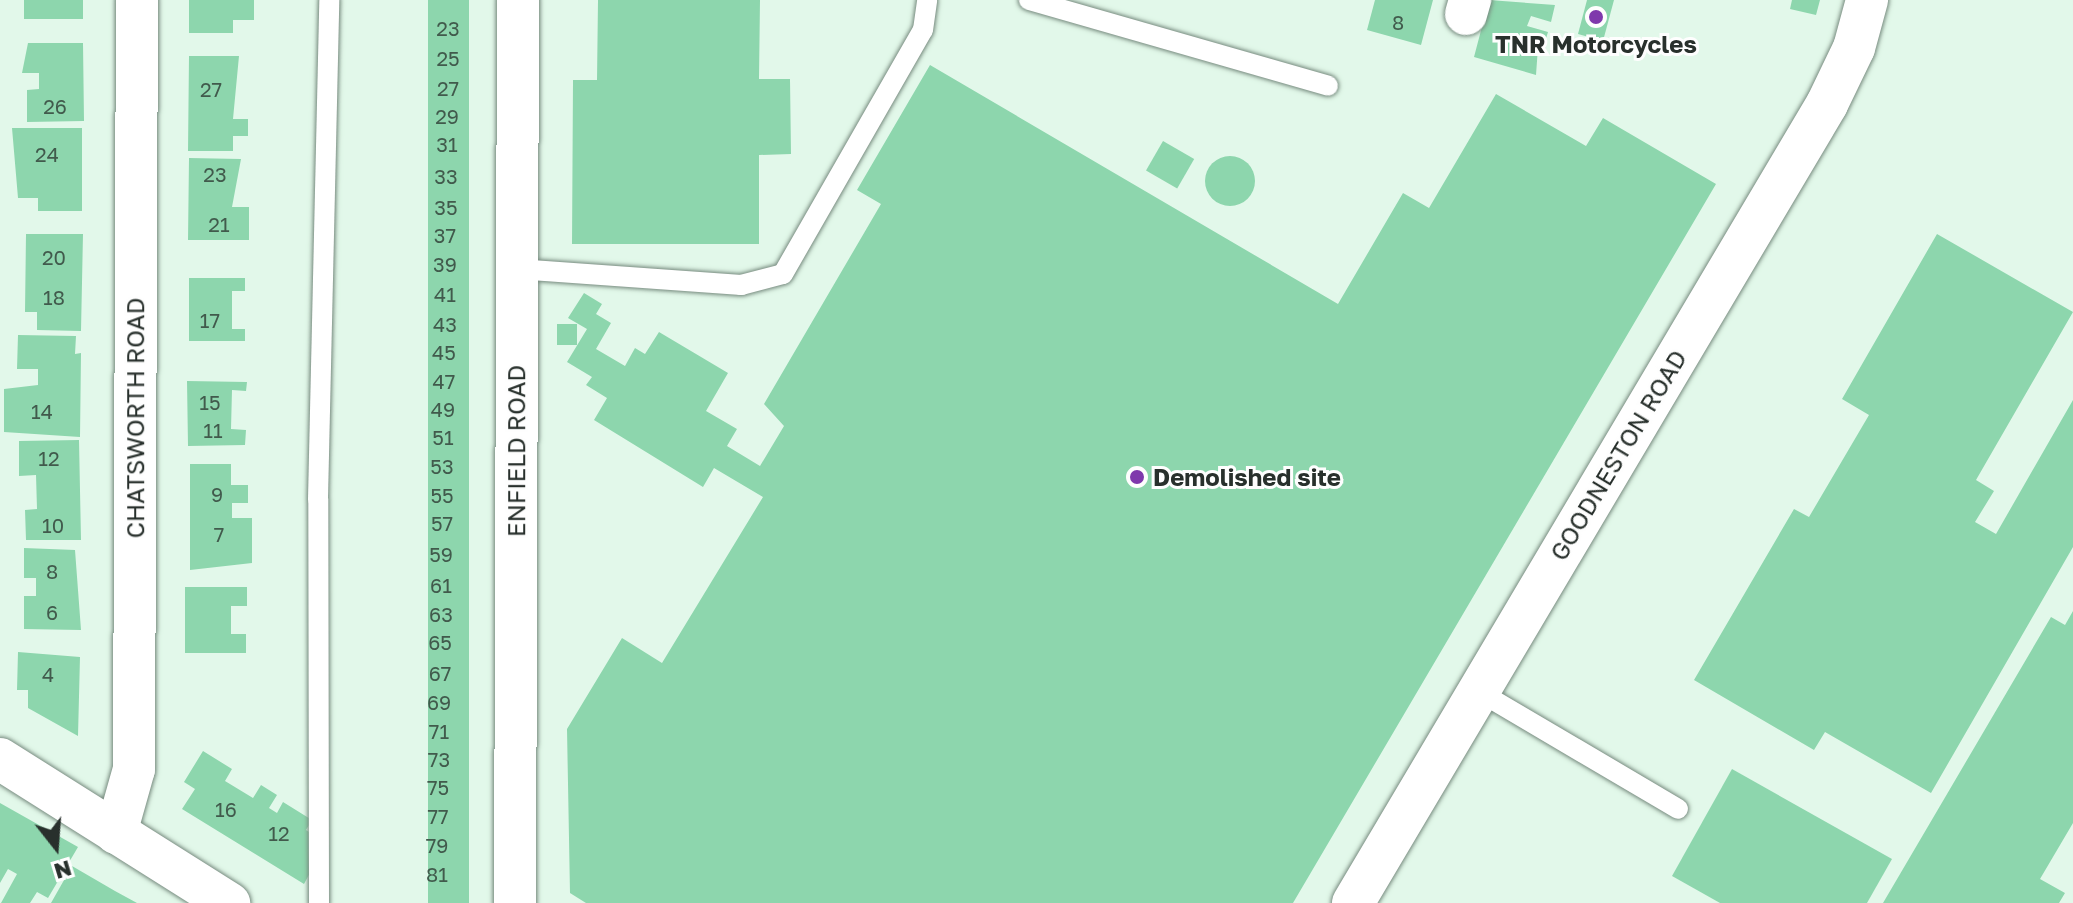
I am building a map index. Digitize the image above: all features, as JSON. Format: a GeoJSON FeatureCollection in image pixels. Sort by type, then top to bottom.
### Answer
{"type":"FeatureCollection","features":[{"type":"Feature","properties":{"kind":"street","name":"CHATSWORTH ROAD"},"geometry":{"type":"LineString","coordinates":[[116,833],[134,769],[137,0]]}},
{"type":"Feature","properties":{"kind":"street","name":"ENFIELD ROAD"},"geometry":{"type":"LineString","coordinates":[[515,903],[518,0]]}},
{"type":"Feature","properties":{"kind":"street","name":"GOODNESTON ROAD"},"geometry":{"type":"LineString","coordinates":[[1353,903],[1827,104],[1854,48],[1867,0]]}},
{"type":"Feature","properties":{"kind":"street"},"geometry":{"type":"LineString","coordinates":[[0,759],[116,833],[175,889],[229,903]]}},
{"type":"Feature","properties":{"kind":"lane"},"geometry":{"type":"LineString","coordinates":[[319,903],[318,499],[329,0]]}},
{"type":"Feature","properties":{"kind":"lane"},"geometry":{"type":"LineString","coordinates":[[517,269],[741,285],[783,274],[923,30],[927,0]]}},
{"type":"Feature","properties":{"kind":"lane"},"geometry":{"type":"LineString","coordinates":[[1029,0],[1328,86]]}},
{"type":"Feature","properties":{"kind":"lane"},"geometry":{"type":"LineString","coordinates":[[1478,691],[1678,809]]}},
{"type":"Feature","properties":{"kind":"building"},"geometry":{"type":"Polygon","coordinates":[[[24,0],[83,0],[83,19],[24,19],[24,0]]]}},
{"type":"Feature","properties":{"kind":"building"},"geometry":{"type":"Polygon","coordinates":[[[189,0],[254,0],[254,20],[233,20],[233,33],[189,33],[189,0]]]}},
{"type":"Feature","properties":{"kind":"building"},"geometry":{"type":"Polygon","coordinates":[[[428,0],[469,0],[469,903],[428,903],[428,0]]]}},
{"type":"Feature","properties":{"kind":"building"},"geometry":{"type":"Polygon","coordinates":[[[598,0],[760,0],[759,79],[790,79],[791,154],[759,155],[759,244],[572,244],[573,80],[597,80],[598,0]]]}},
{"type":"Feature","properties":{"kind":"building"},"geometry":{"type":"Polygon","coordinates":[[[1375,0],[1433,0],[1421,45],[1367,30],[1375,0]]]}},
{"type":"Feature","properties":{"kind":"building"},"geometry":{"type":"Polygon","coordinates":[[[1489,0],[1555,5],[1551,22],[1531,16],[1527,26],[1548,32],[1543,48],[1538,47],[1536,75],[1474,57],[1489,0]]]}},
{"type":"Feature","properties":{"kind":"building","name":"TNR Motorcycles"},"geometry":{"type":"Polygon","coordinates":[[[1587,0],[1614,0],[1603,41],[1578,34],[1587,0]]]}},
{"type":"Feature","properties":{"kind":"building"},"geometry":{"type":"Polygon","coordinates":[[[1792,0],[1820,0],[1816,15],[1790,9],[1792,0]]]}},
{"type":"Feature","properties":{"kind":"building"},"geometry":{"type":"Polygon","coordinates":[[[28,43],[83,43],[84,121],[27,122],[27,90],[39,89],[39,73],[22,73],[28,43]]]}},
{"type":"Feature","properties":{"kind":"building"},"geometry":{"type":"Polygon","coordinates":[[[189,56],[239,56],[233,119],[248,119],[248,136],[233,136],[233,151],[188,151],[189,56]]]}},
{"type":"Feature","properties":{"kind":"building","name":"Demolished site"},"geometry":{"type":"Polygon","coordinates":[[[930,65],[1338,304],[1403,193],[1429,208],[1496,94],[1586,146],[1603,118],[1716,184],[1293,903],[586,903],[570,893],[567,729],[622,638],[662,663],[763,497],[714,468],[703,487],[594,420],[607,398],[586,385],[592,377],[567,362],[587,329],[568,318],[584,293],[602,304],[596,314],[611,323],[596,349],[625,366],[635,348],[645,354],[659,332],[728,373],[706,411],[737,429],[727,446],[760,466],[784,426],[764,404],[881,204],[857,190],[930,65]]]}},
{"type":"Feature","properties":{"kind":"building"},"geometry":{"type":"Polygon","coordinates":[[[12,128],[82,128],[82,211],[38,211],[38,198],[18,198],[12,128]]]}},
{"type":"Feature","properties":{"kind":"building"},"geometry":{"type":"Polygon","coordinates":[[[1163,141],[1194,159],[1177,188],[1146,170],[1163,141]]]}},
{"type":"Feature","properties":{"kind":"building"},"geometry":{"type":"Polygon","coordinates":[[[1230,156],[1248,163],[1255,181],[1248,199],[1230,206],[1212,199],[1205,181],[1212,163],[1230,156]]]}},
{"type":"Feature","properties":{"kind":"building"},"geometry":{"type":"Polygon","coordinates":[[[189,158],[241,159],[232,207],[249,207],[249,240],[188,240],[189,158]]]}},
{"type":"Feature","properties":{"kind":"building"},"geometry":{"type":"Polygon","coordinates":[[[26,234],[83,234],[81,331],[37,330],[37,312],[25,312],[26,234]]]}},
{"type":"Feature","properties":{"kind":"building"},"geometry":{"type":"Polygon","coordinates":[[[1937,234],[2073,312],[1976,480],[1994,491],[1975,522],[1996,534],[2073,400],[2073,547],[1931,793],[1825,732],[1814,750],[1694,680],[1794,509],[1809,517],[1869,415],[1842,399],[1937,234]]]}},
{"type":"Feature","properties":{"kind":"building"},"geometry":{"type":"Polygon","coordinates":[[[189,278],[245,278],[245,291],[232,291],[232,329],[245,329],[245,341],[189,341],[189,278]]]}},
{"type":"Feature","properties":{"kind":"building"},"geometry":{"type":"Polygon","coordinates":[[[557,324],[577,324],[577,345],[557,345],[557,324]]]}},
{"type":"Feature","properties":{"kind":"building"},"geometry":{"type":"Polygon","coordinates":[[[18,335],[76,336],[75,354],[81,353],[80,437],[4,432],[4,389],[38,385],[38,369],[17,369],[18,335]]]}},
{"type":"Feature","properties":{"kind":"building"},"geometry":{"type":"Polygon","coordinates":[[[187,381],[247,382],[246,391],[232,390],[231,429],[246,430],[245,445],[188,446],[187,381]]]}},
{"type":"Feature","properties":{"kind":"building"},"geometry":{"type":"Polygon","coordinates":[[[79,440],[81,540],[26,540],[25,510],[37,509],[36,475],[19,476],[19,441],[79,440]]]}},
{"type":"Feature","properties":{"kind":"building"},"geometry":{"type":"Polygon","coordinates":[[[190,464],[231,464],[231,485],[248,485],[248,503],[232,503],[232,518],[252,518],[252,563],[190,570],[190,464]]]}},
{"type":"Feature","properties":{"kind":"building"},"geometry":{"type":"Polygon","coordinates":[[[24,548],[75,550],[81,630],[24,629],[24,596],[36,596],[36,578],[24,578],[24,548]]]}},
{"type":"Feature","properties":{"kind":"building"},"geometry":{"type":"Polygon","coordinates":[[[185,587],[247,587],[247,606],[231,606],[231,634],[246,634],[246,653],[185,653],[185,587]]]}},
{"type":"Feature","properties":{"kind":"building"},"geometry":{"type":"Polygon","coordinates":[[[2073,611],[2073,823],[2040,879],[2065,893],[2059,903],[1883,903],[2051,617],[2065,625],[2073,611]]]}},
{"type":"Feature","properties":{"kind":"building"},"geometry":{"type":"Polygon","coordinates":[[[18,652],[80,657],[78,736],[28,708],[28,690],[17,690],[18,652]]]}},
{"type":"Feature","properties":{"kind":"building"},"geometry":{"type":"Polygon","coordinates":[[[203,751],[232,769],[225,781],[253,798],[261,785],[277,795],[269,808],[277,813],[283,802],[312,820],[306,830],[312,834],[311,871],[304,884],[182,809],[195,789],[184,782],[203,751]]]}},
{"type":"Feature","properties":{"kind":"building"},"geometry":{"type":"Polygon","coordinates":[[[1732,769],[1892,859],[1867,903],[1720,903],[1672,876],[1732,769]]]}},
{"type":"Feature","properties":{"kind":"building"},"geometry":{"type":"Polygon","coordinates":[[[0,803],[78,847],[48,898],[37,892],[30,903],[1,903],[17,874],[8,869],[0,883],[0,803]]]}},
{"type":"Feature","properties":{"kind":"building"},"geometry":{"type":"Polygon","coordinates":[[[72,866],[115,891],[137,903],[51,903],[72,866]]]}},
{"type":"Feature","properties":{"kind":"place","name":"TNR Motorcycles"},"geometry":{"type":"Point","coordinates":[1596,17]}},
{"type":"Feature","properties":{"kind":"place","name":"Demolished site"},"geometry":{"type":"Point","coordinates":[1137,477]}}]}
